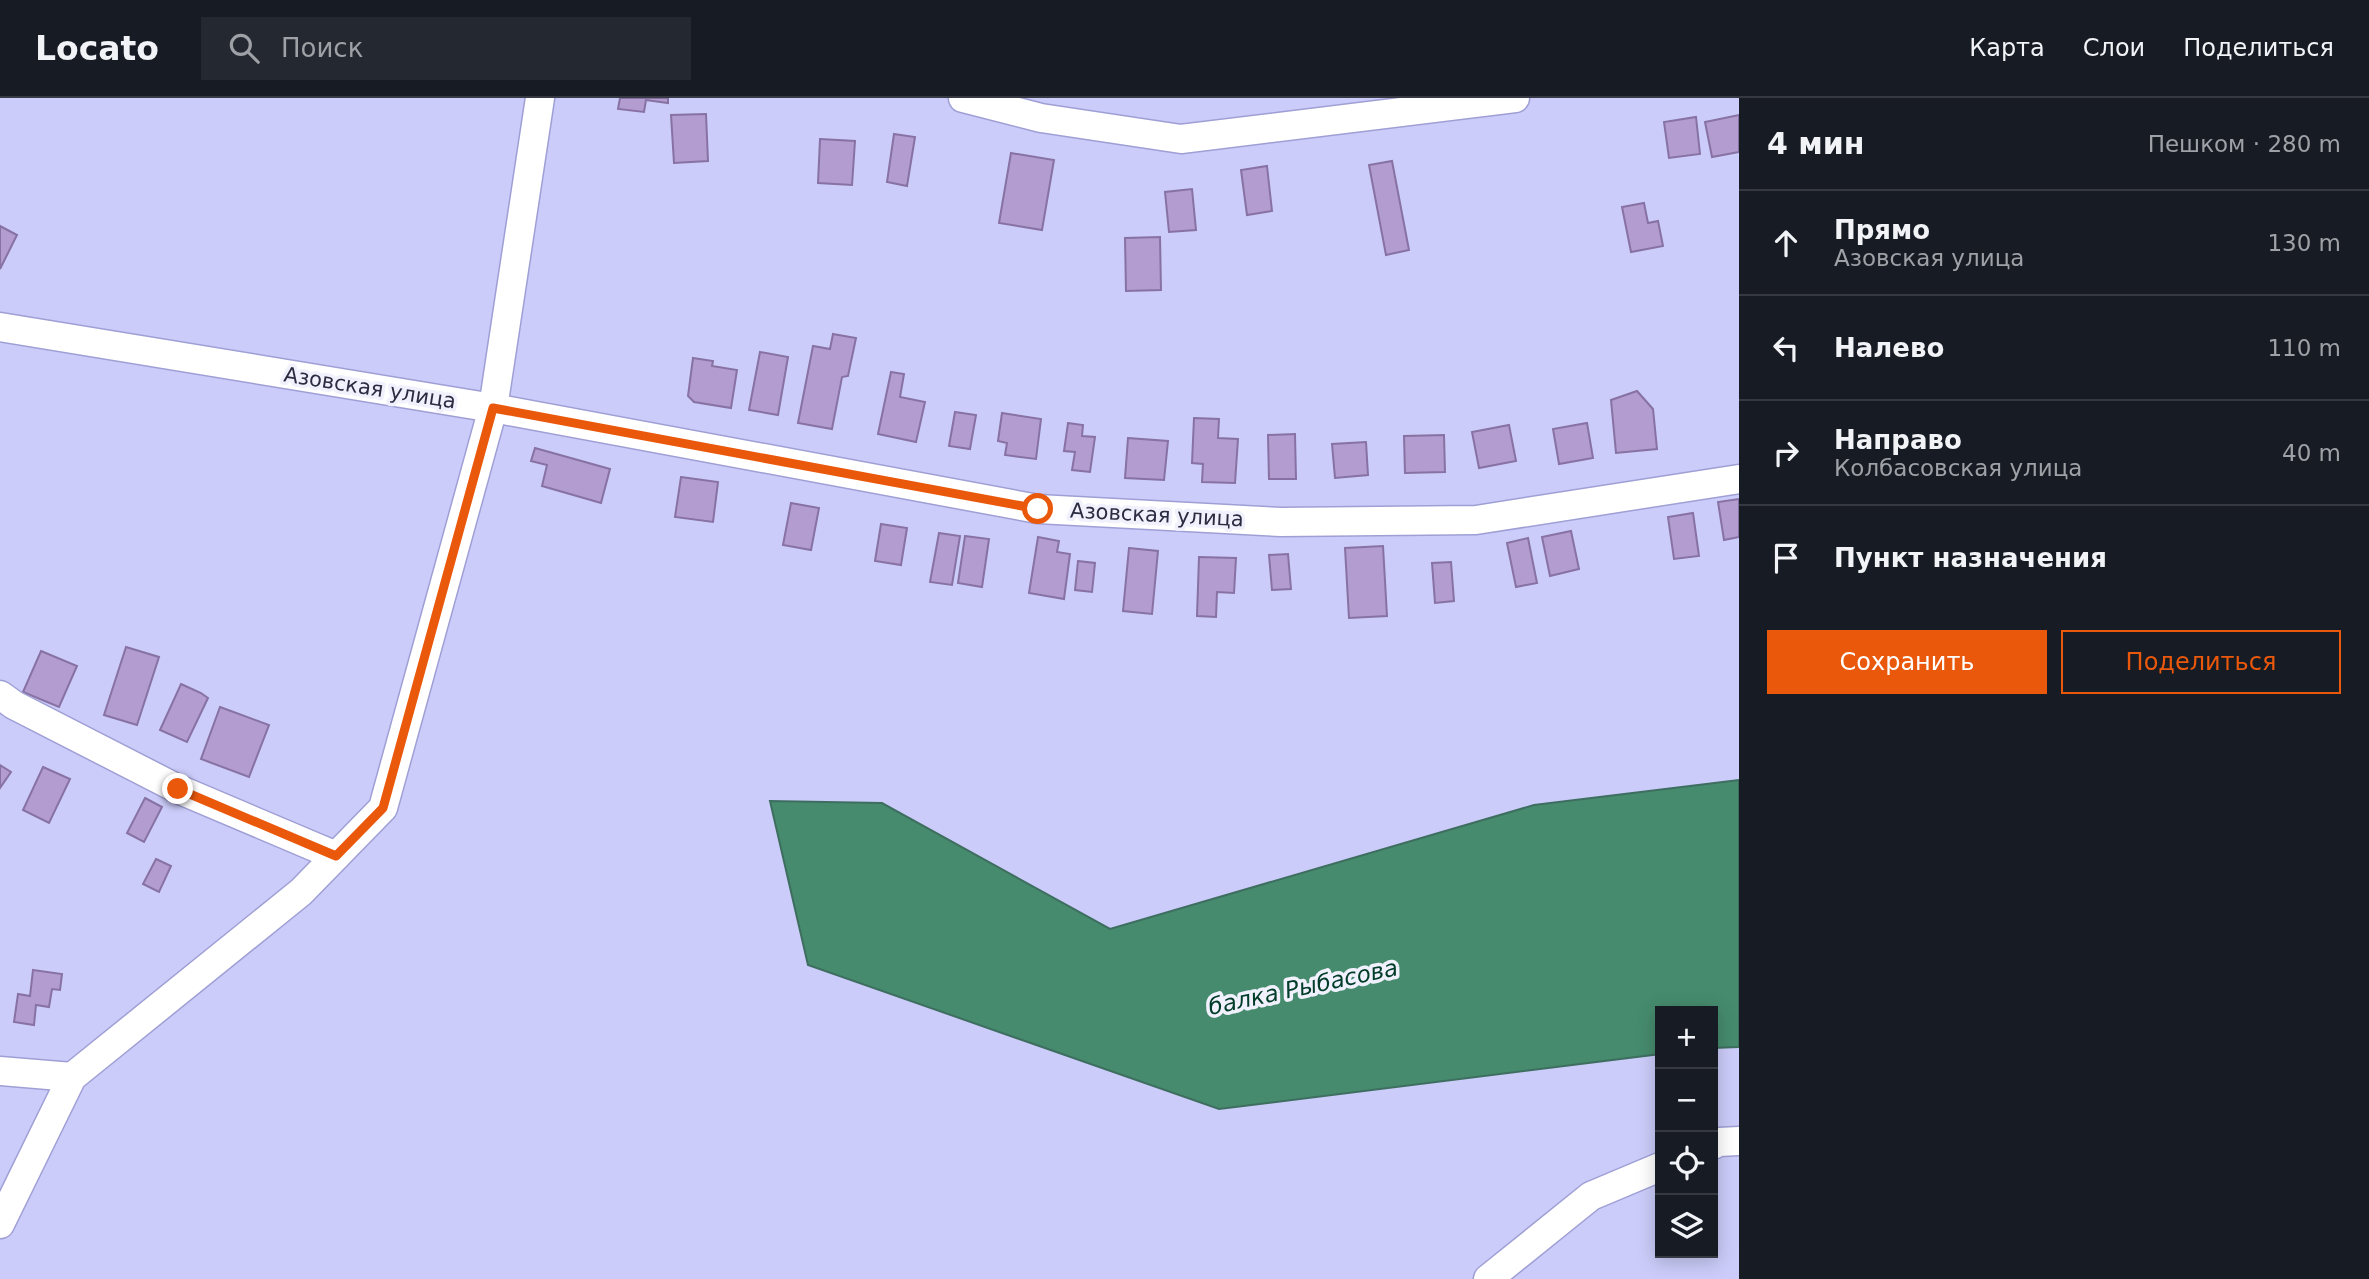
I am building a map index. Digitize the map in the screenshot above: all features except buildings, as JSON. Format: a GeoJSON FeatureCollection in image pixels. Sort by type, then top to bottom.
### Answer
{"type":"FeatureCollection","features":[{"type":"Feature","properties":{"kind":"street"},"geometry":{"type":"LineString","coordinates":[[0,1224],[72,1077],[301,892],[383,808],[493,408],[540,98]]}},
{"type":"Feature","properties":{"kind":"street"},"geometry":{"type":"LineString","coordinates":[[963,98],[1042,108],[1181,139],[1515,98]]}},
{"type":"Feature","properties":{"kind":"street","name":"Азовская улица"},"geometry":{"type":"LineString","coordinates":[[0,327],[493,408],[1038,509],[1281,522],[1476,520],[1739,479]]}},
{"type":"Feature","properties":{"kind":"street"},"geometry":{"type":"LineString","coordinates":[[0,695],[14,705],[178,789],[336,856]]}},
{"type":"Feature","properties":{"kind":"street"},"geometry":{"type":"LineString","coordinates":[[0,1071],[72,1077]]}},
{"type":"Feature","properties":{"kind":"street"},"geometry":{"type":"LineString","coordinates":[[1718,1143],[1739,1141]]}},
{"type":"Feature","properties":{"kind":"street"},"geometry":{"type":"LineString","coordinates":[[1488,1279],[1591,1196],[1655,1169]]}},
{"type":"Feature","properties":{"kind":"water","name":"балка Рыбасова"},"geometry":{"type":"Polygon","coordinates":[[[1739,780],[1739,1047],[1718,1048],[1718,1006],[1655,1006],[1655,1055],[1219,1109],[808,965],[770,801],[882,803],[1110,929],[1534,805],[1739,780]]]}},
{"type":"Feature","properties":{"kind":"route"},"geometry":{"type":"LineString","coordinates":[[178,789],[336,856],[383,808],[493,408],[1038,509]]}}]}
